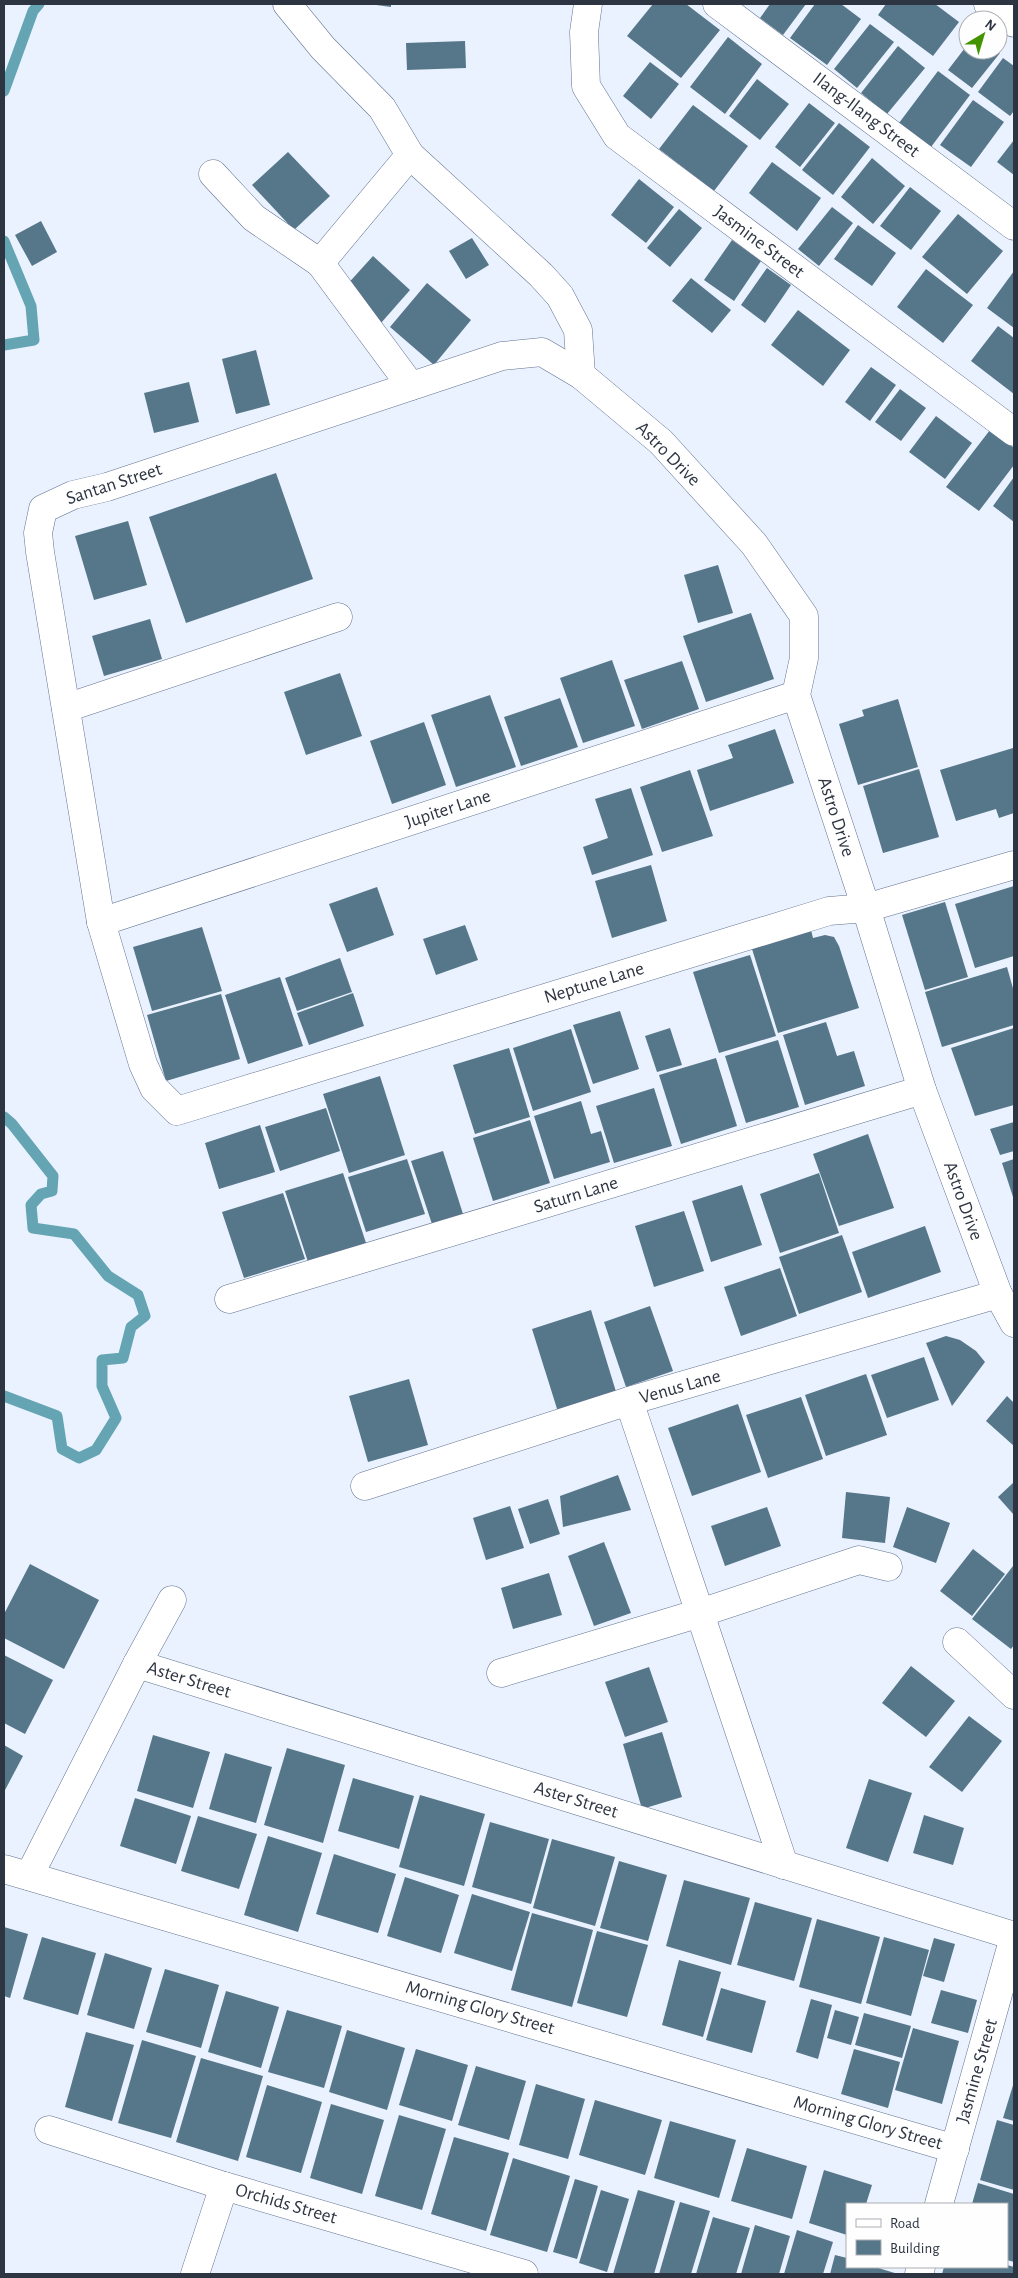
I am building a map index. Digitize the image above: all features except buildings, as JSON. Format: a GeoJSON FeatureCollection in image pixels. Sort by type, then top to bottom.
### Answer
{"type":"FeatureCollection","features":[{"type":"Feature","properties":{"kind":"street"},"geometry":{"type":"LineString","coordinates":[[287,4],[323,48],[382,108],[410,155],[541,275],[560,296],[578,330],[581,375]]}},
{"type":"Feature","properties":{"kind":"street","name":"Jasmine Street"},"geometry":{"type":"LineString","coordinates":[[588,4],[584,32],[586,86],[617,136],[1014,432]]}},
{"type":"Feature","properties":{"kind":"street","name":"Ilang-Ilang Street"},"geometry":{"type":"LineString","coordinates":[[717,4],[1014,226]]}},
{"type":"Feature","properties":{"kind":"street"},"geometry":{"type":"LineString","coordinates":[[988,4],[1014,23]]}},
{"type":"Feature","properties":{"kind":"street"},"geometry":{"type":"LineString","coordinates":[[320,263],[410,155]]}},
{"type":"Feature","properties":{"kind":"street"},"geometry":{"type":"LineString","coordinates":[[213,174],[254,218],[320,263],[411,386]]}},
{"type":"Feature","properties":{"kind":"street","name":"Santan Street"},"geometry":{"type":"LineString","coordinates":[[177,1111],[154,1088],[142,1064],[101,922],[40,552],[38,533],[43,508],[73,495],[107,487],[502,356],[542,352],[581,375]]}},
{"type":"Feature","properties":{"kind":"street","name":"Astro Drive"},"geometry":{"type":"LineString","coordinates":[[581,375],[661,442],[754,544],[804,616],[804,658],[796,695],[866,908],[922,1090],[998,1294],[1014,1323]]}},
{"type":"Feature","properties":{"kind":"street"},"geometry":{"type":"LineString","coordinates":[[66,708],[338,617]]}},
{"type":"Feature","properties":{"kind":"street","name":"Jupiter Lane"},"geometry":{"type":"LineString","coordinates":[[101,922],[796,695]]}},
{"type":"Feature","properties":{"kind":"street","name":"Neptune Lane"},"geometry":{"type":"LineString","coordinates":[[177,1111],[829,911],[866,908],[1014,865]]}},
{"type":"Feature","properties":{"kind":"street","name":"Saturn Lane"},"geometry":{"type":"LineString","coordinates":[[229,1299],[922,1090]]}},
{"type":"Feature","properties":{"kind":"street","name":"Venus Lane"},"geometry":{"type":"LineString","coordinates":[[365,1486],[629,1401],[998,1294]]}},
{"type":"Feature","properties":{"kind":"street"},"geometry":{"type":"LineString","coordinates":[[629,1401],[784,1865]]}},
{"type":"Feature","properties":{"kind":"street"},"geometry":{"type":"LineString","coordinates":[[500,1673],[700,1613],[860,1560],[888,1567]]}},
{"type":"Feature","properties":{"kind":"street"},"geometry":{"type":"LineString","coordinates":[[16,1872],[172,1600]]}},
{"type":"Feature","properties":{"kind":"street"},"geometry":{"type":"LineString","coordinates":[[957,1642],[1014,1695]]}},
{"type":"Feature","properties":{"kind":"street","name":"Aster Street"},"geometry":{"type":"LineString","coordinates":[[137,1664],[1014,1936]]}},
{"type":"Feature","properties":{"kind":"street","name":"Morning Glory Street"},"geometry":{"type":"LineString","coordinates":[[16,1872],[955,2149]]}},
{"type":"Feature","properties":{"kind":"street","name":"Jasmine Street"},"geometry":{"type":"LineString","coordinates":[[939,2203],[1014,1936]]}},
{"type":"Feature","properties":{"kind":"street","name":"Orchids Street"},"geometry":{"type":"LineString","coordinates":[[49,2130],[224,2186],[524,2274]]}},
{"type":"Feature","properties":{"kind":"street"},"geometry":{"type":"LineString","coordinates":[[195,2274],[224,2186]]}},
{"type":"Feature","properties":{"kind":"waterway"},"geometry":{"type":"LineString","coordinates":[[4,91],[33,11],[39,4]]}},
{"type":"Feature","properties":{"kind":"waterway"},"geometry":{"type":"LineString","coordinates":[[4,241],[31,306],[34,340],[4,345]]}},
{"type":"Feature","properties":{"kind":"waterway"},"geometry":{"type":"LineString","coordinates":[[4,1117],[12,1124],[53,1176],[52,1191],[41,1194],[31,1205],[33,1228],[74,1234],[108,1276],[138,1295],[145,1316],[131,1327],[123,1358],[102,1360],[102,1386],[116,1418],[96,1450],[79,1458],[62,1449],[57,1416],[4,1396]]}}]}
